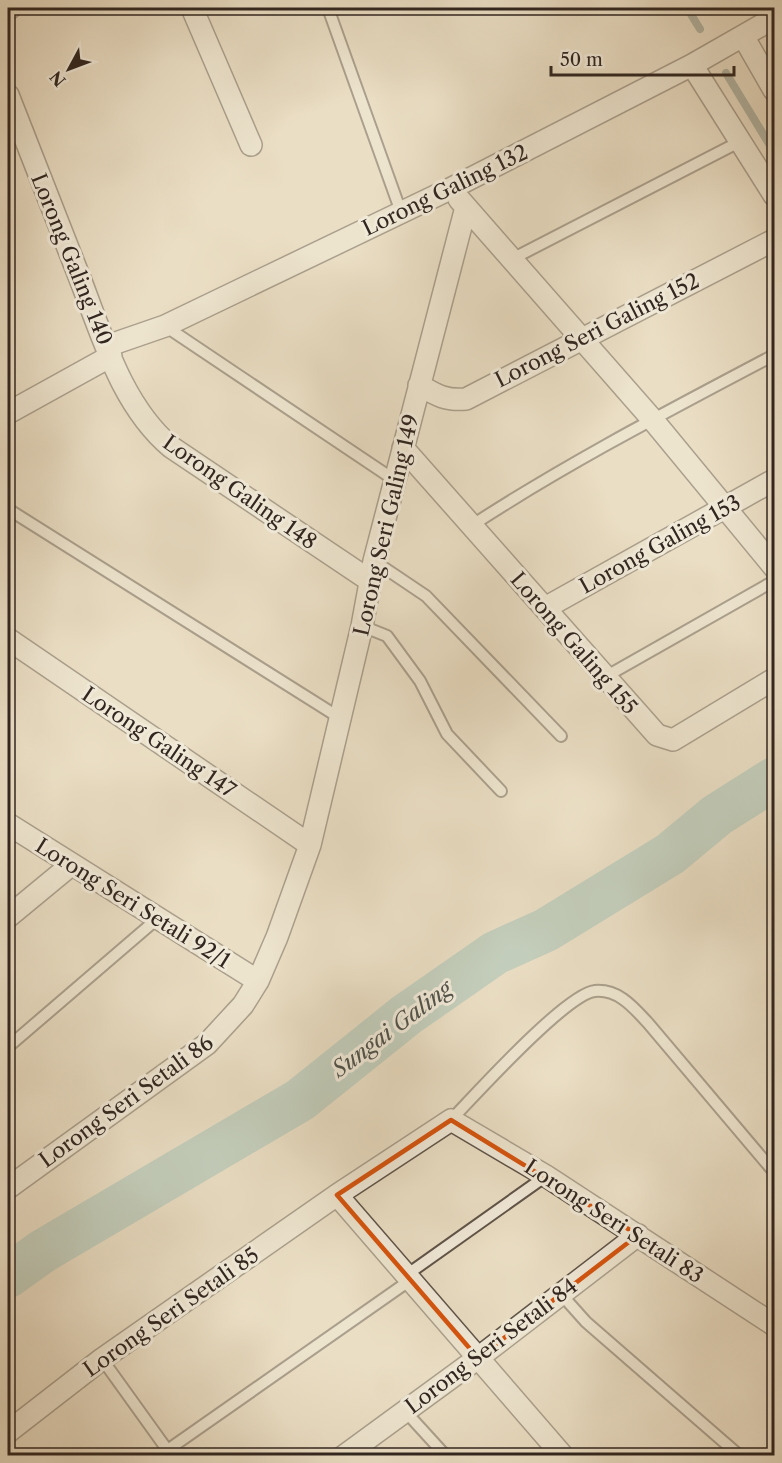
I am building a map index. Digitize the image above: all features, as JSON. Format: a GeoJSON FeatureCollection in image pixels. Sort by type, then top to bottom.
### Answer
{"type":"FeatureCollection","features":[{"type":"Feature","properties":{"kind":"street"},"geometry":{"type":"LineString","coordinates":[[192,8],[251,145]]}},
{"type":"Feature","properties":{"kind":"street","name":"Lorong Galing 132"},"geometry":{"type":"LineString","coordinates":[[109,351],[450,189],[692,65],[774,18]]}},
{"type":"Feature","properties":{"kind":"street"},"geometry":{"type":"LineString","coordinates":[[743,36],[774,90]]}},
{"type":"Feature","properties":{"kind":"street"},"geometry":{"type":"LineString","coordinates":[[692,65],[774,195]]}},
{"type":"Feature","properties":{"kind":"street","name":"Lorong Galing 140"},"geometry":{"type":"LineString","coordinates":[[8,95],[109,351]]}},
{"type":"Feature","properties":{"kind":"street"},"geometry":{"type":"LineString","coordinates":[[450,189],[652,419],[727,507],[774,567]]}},
{"type":"Feature","properties":{"kind":"street","name":"Lorong Seri Galing 149"},"geometry":{"type":"LineString","coordinates":[[310,845],[362,626],[371,571],[466,207]]}},
{"type":"Feature","properties":{"kind":"street","name":"Lorong Seri Galing 152"},"geometry":{"type":"LineString","coordinates":[[419,385],[451,401],[466,399],[581,337],[774,240]]}},
{"type":"Feature","properties":{"kind":"street"},"geometry":{"type":"LineString","coordinates":[[8,413],[109,351]]}},
{"type":"Feature","properties":{"kind":"street","name":"Lorong Galing 148"},"geometry":{"type":"LineString","coordinates":[[109,351],[140,416],[151,430],[171,447],[371,571]]}},
{"type":"Feature","properties":{"kind":"street","name":"Lorong Galing 155"},"geometry":{"type":"LineString","coordinates":[[403,448],[657,735],[673,740],[774,679]]}},
{"type":"Feature","properties":{"kind":"street","name":"Lorong Galing 153"},"geometry":{"type":"LineString","coordinates":[[545,608],[774,480]]}},
{"type":"Feature","properties":{"kind":"street","name":"Lorong Galing 147"},"geometry":{"type":"LineString","coordinates":[[8,639],[310,845]]}},
{"type":"Feature","properties":{"kind":"street","name":"Lorong Seri Setali 92/1"},"geometry":{"type":"LineString","coordinates":[[8,824],[258,981]]}},
{"type":"Feature","properties":{"kind":"street","name":"Lorong Seri Setali 86"},"geometry":{"type":"LineString","coordinates":[[8,1188],[207,1044],[231,1019],[258,981],[278,937],[310,845]]}},
{"type":"Feature","properties":{"kind":"street"},"geometry":{"type":"LineString","coordinates":[[8,917],[70,865]]}},
{"type":"Feature","properties":{"kind":"street","name":"Lorong Seri Setali 83"},"geometry":{"type":"LineString","coordinates":[[451,1120],[546,1176],[774,1326]]}},
{"type":"Feature","properties":{"kind":"street","name":"Lorong Seri Setali 85"},"geometry":{"type":"LineString","coordinates":[[8,1432],[102,1359],[337,1195],[451,1120]]}},
{"type":"Feature","properties":{"kind":"street"},"geometry":{"type":"LineString","coordinates":[[337,1195],[407,1279],[562,1455]]}},
{"type":"Feature","properties":{"kind":"street","name":"Lorong Seri Setali 84"},"geometry":{"type":"LineString","coordinates":[[344,1455],[478,1358],[638,1235]]}},
{"type":"Feature","properties":{"kind":"lane"},"geometry":{"type":"LineString","coordinates":[[328,8],[401,212]]}},
{"type":"Feature","properties":{"kind":"lane"},"geometry":{"type":"LineString","coordinates":[[512,259],[741,141]]}},
{"type":"Feature","properties":{"kind":"lane"},"geometry":{"type":"LineString","coordinates":[[165,326],[396,481]]}},
{"type":"Feature","properties":{"kind":"lane"},"geometry":{"type":"LineString","coordinates":[[471,526],[531,487],[652,419],[774,355]]}},
{"type":"Feature","properties":{"kind":"lane"},"geometry":{"type":"LineString","coordinates":[[8,509],[340,718]]}},
{"type":"Feature","properties":{"kind":"lane"},"geometry":{"type":"LineString","coordinates":[[371,571],[426,596],[561,736]]}},
{"type":"Feature","properties":{"kind":"lane"},"geometry":{"type":"LineString","coordinates":[[604,677],[774,581]]}},
{"type":"Feature","properties":{"kind":"lane"},"geometry":{"type":"LineString","coordinates":[[362,626],[387,636],[420,681],[447,734],[501,791]]}},
{"type":"Feature","properties":{"kind":"lane"},"geometry":{"type":"LineString","coordinates":[[8,1047],[157,919]]}},
{"type":"Feature","properties":{"kind":"lane"},"geometry":{"type":"LineString","coordinates":[[451,1120],[552,1018],[594,991],[613,993],[628,1001],[648,1023],[774,1172]]}},
{"type":"Feature","properties":{"kind":"lane"},"geometry":{"type":"LineString","coordinates":[[102,1359],[166,1454],[546,1176]]}},
{"type":"Feature","properties":{"kind":"lane"},"geometry":{"type":"LineString","coordinates":[[561,1294],[586,1322],[740,1455]]}},
{"type":"Feature","properties":{"kind":"lane"},"geometry":{"type":"LineString","coordinates":[[405,1411],[446,1455]]}},
{"type":"Feature","properties":{"kind":"highlighted area"},"geometry":{"type":"Polygon","coordinates":[[[451,1120],[638,1235],[478,1358],[337,1195],[451,1120]]]}},
{"type":"Feature","properties":{"kind":"water"},"geometry":{"type":"Polygon","coordinates":[[[774,761],[774,798],[734,823],[670,854],[731,788],[774,761]]]}},
{"type":"Feature","properties":{"kind":"waterway"},"geometry":{"type":"LineString","coordinates":[[687,8],[700,29]]}},
{"type":"Feature","properties":{"kind":"waterway"},"geometry":{"type":"LineString","coordinates":[[726,73],[774,152]]}},
{"type":"Feature","properties":{"kind":"waterway","name":"Sungai Galing"},"geometry":{"type":"LineString","coordinates":[[8,1276],[43,1251],[300,1100],[406,1015],[495,953],[546,930],[670,854],[717,815],[774,779]]}}]}
